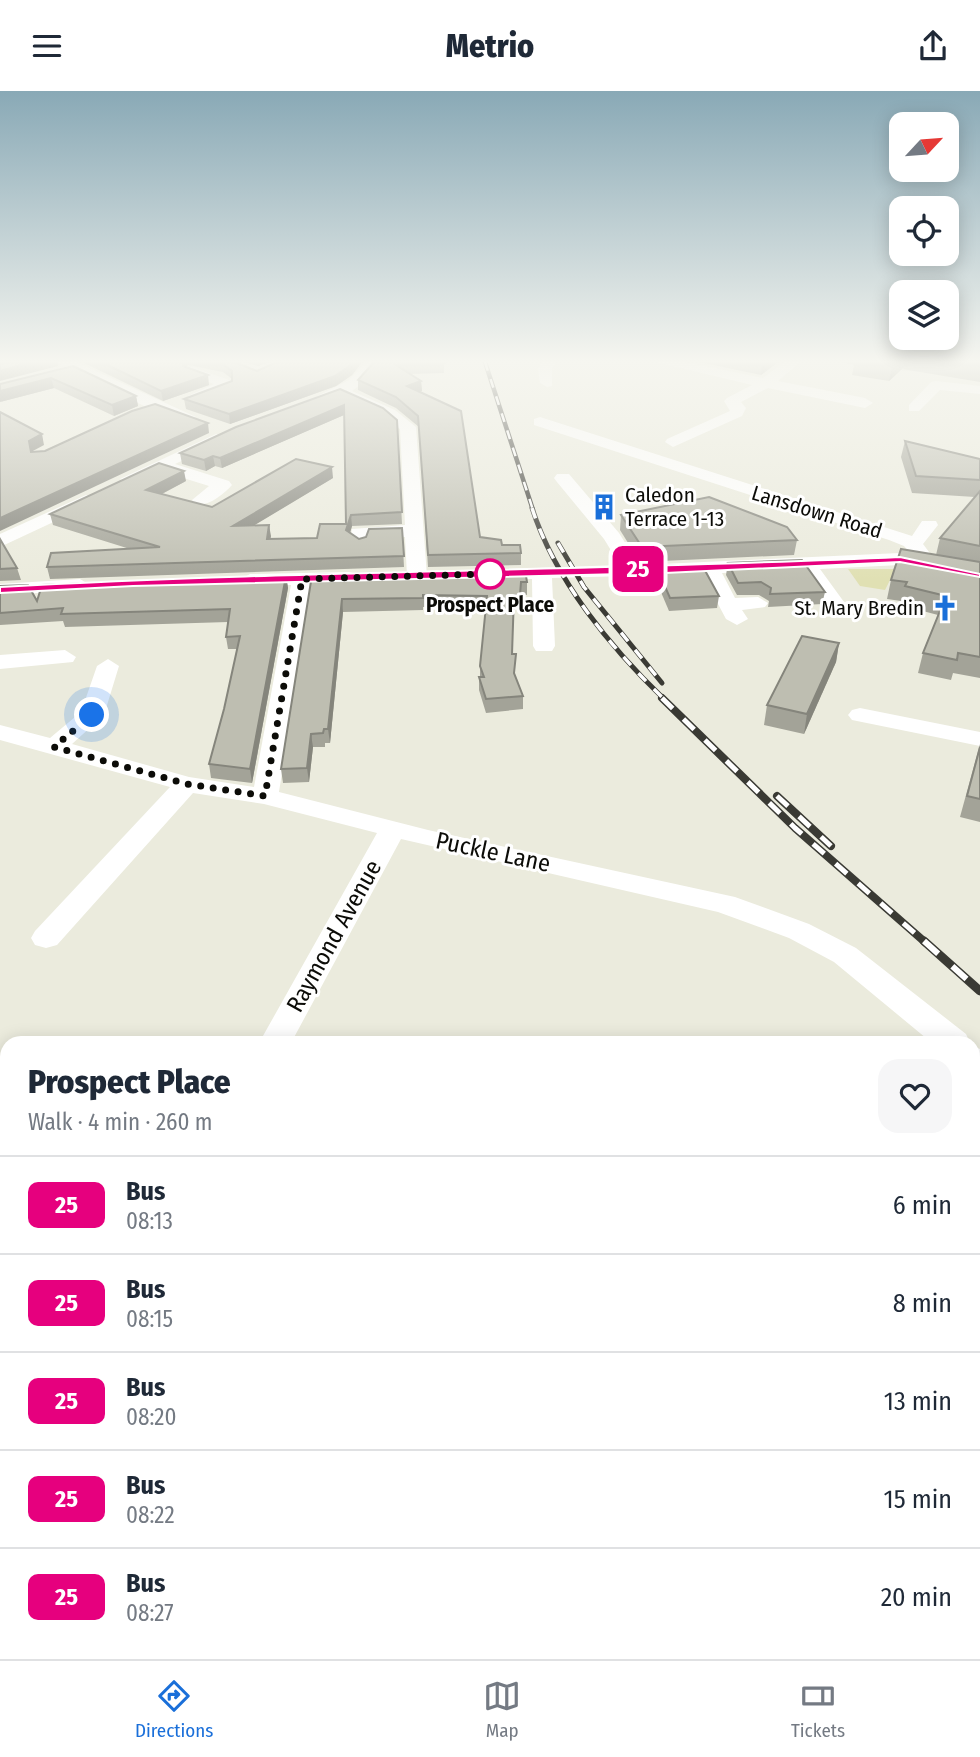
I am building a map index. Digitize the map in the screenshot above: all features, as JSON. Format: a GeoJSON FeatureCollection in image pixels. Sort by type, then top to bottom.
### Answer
{"type":"FeatureCollection","features":[{"type":"Feature","properties":{"kind":"street"},"geometry":{"type":"LineString","coordinates":[[0,541],[223,435]]}},
{"type":"Feature","properties":{"kind":"street"},"geometry":{"type":"LineString","coordinates":[[392,577],[424,576],[414,531],[408,435]]}},
{"type":"Feature","properties":{"kind":"street","name":"Lansdown Road"},"geometry":{"type":"LineString","coordinates":[[581,435],[911,542],[927,562]]}},
{"type":"Feature","properties":{"kind":"street"},"geometry":{"type":"LineString","coordinates":[[673,442],[688,435]]}},
{"type":"Feature","properties":{"kind":"street"},"geometry":{"type":"LineString","coordinates":[[160,465],[220,482],[223,487],[213,497]]}},
{"type":"Feature","properties":{"kind":"street"},"geometry":{"type":"LineString","coordinates":[[564,478],[612,537],[624,569]]}},
{"type":"Feature","properties":{"kind":"street"},"geometry":{"type":"LineString","coordinates":[[911,542],[918,540],[929,525]]}},
{"type":"Feature","properties":{"kind":"street"},"geometry":{"type":"LineString","coordinates":[[359,542],[359,533],[414,531]]}},
{"type":"Feature","properties":{"kind":"street"},"geometry":{"type":"LineString","coordinates":[[473,574],[709,568],[900,559],[980,574]]}},
{"type":"Feature","properties":{"kind":"street"},"geometry":{"type":"LineString","coordinates":[[806,563],[834,602]]}},
{"type":"Feature","properties":{"kind":"street"},"geometry":{"type":"LineString","coordinates":[[709,568],[733,611],[758,603]]}},
{"type":"Feature","properties":{"kind":"street"},"geometry":{"type":"LineString","coordinates":[[542,572],[551,642]]}},
{"type":"Feature","properties":{"kind":"street"},"geometry":{"type":"LineString","coordinates":[[224,580],[366,577]]}},
{"type":"Feature","properties":{"kind":"street"},"geometry":{"type":"LineString","coordinates":[[265,796],[302,579]]}},
{"type":"Feature","properties":{"kind":"street"},"geometry":{"type":"LineString","coordinates":[[0,590],[96,585]]}},
{"type":"Feature","properties":{"kind":"street"},"geometry":{"type":"LineString","coordinates":[[0,662],[65,657]]}},
{"type":"Feature","properties":{"kind":"street"},"geometry":{"type":"LineString","coordinates":[[54,747],[92,715],[108,666]]}},
{"type":"Feature","properties":{"kind":"street"},"geometry":{"type":"LineString","coordinates":[[860,715],[980,739]]}},
{"type":"Feature","properties":{"kind":"street","name":"Puckle Lane"},"geometry":{"type":"LineString","coordinates":[[0,732],[187,784],[265,796],[393,829],[725,904],[799,931],[845,955],[945,1036]]}},
{"type":"Feature","properties":{"kind":"street"},"geometry":{"type":"LineString","coordinates":[[46,938],[187,784]]}},
{"type":"Feature","properties":{"kind":"street","name":"Raymond Avenue"},"geometry":{"type":"LineString","coordinates":[[279,1036],[393,829]]}},
{"type":"Feature","properties":{"kind":"green space"},"geometry":{"type":"Polygon","coordinates":[[[848,569],[915,569],[903,581],[890,580],[885,590],[860,586],[848,569]]]}},
{"type":"Feature","properties":{"kind":"building"},"geometry":{"type":"Polygon","coordinates":[[[0,435],[40,435],[29,441],[31,452],[45,451],[79,435],[181,435],[0,518],[0,435]]]}},
{"type":"Feature","properties":{"kind":"building"},"geometry":{"type":"Polygon","coordinates":[[[218,435],[273,435],[220,458],[213,456],[204,460],[180,453],[218,435]]]}},
{"type":"Feature","properties":{"kind":"building"},"geometry":{"type":"Polygon","coordinates":[[[345,435],[398,435],[402,512],[351,515],[346,530],[359,539],[366,537],[369,529],[402,528],[404,556],[47,567],[51,553],[160,547],[50,514],[159,463],[184,471],[146,490],[212,507],[296,459],[332,467],[233,526],[269,525],[267,539],[317,538],[320,524],[346,524],[345,435]]]}},
{"type":"Feature","properties":{"kind":"building"},"geometry":{"type":"Polygon","coordinates":[[[419,435],[465,435],[480,537],[501,540],[502,545],[520,545],[521,553],[428,555],[419,435]]]}},
{"type":"Feature","properties":{"kind":"building"},"geometry":{"type":"Polygon","coordinates":[[[905,441],[980,459],[980,480],[916,476],[905,441]]]}},
{"type":"Feature","properties":{"kind":"building"},"geometry":{"type":"Polygon","coordinates":[[[980,491],[980,546],[940,538],[980,491]]]}},
{"type":"Feature","properties":{"kind":"building"},"geometry":{"type":"Polygon","coordinates":[[[709,497],[787,527],[797,540],[642,547],[621,515],[709,497]]]}},
{"type":"Feature","properties":{"kind":"building"},"geometry":{"type":"Polygon","coordinates":[[[0,539],[17,568],[0,569],[0,539]]]}},
{"type":"Feature","properties":{"kind":"building"},"geometry":{"type":"Polygon","coordinates":[[[901,549],[980,562],[980,657],[958,653],[957,660],[923,653],[946,596],[905,586],[907,582],[891,580],[901,549]]]}},
{"type":"Feature","properties":{"kind":"building"},"geometry":{"type":"Polygon","coordinates":[[[802,560],[825,592],[770,594],[771,588],[761,582],[738,583],[728,563],[802,560]]]}},
{"type":"Feature","properties":{"kind":"building"},"geometry":{"type":"Polygon","coordinates":[[[702,565],[719,596],[670,598],[656,566],[702,565]]]}},
{"type":"Feature","properties":{"kind":"building"},"geometry":{"type":"Polygon","coordinates":[[[525,570],[527,582],[521,582],[520,595],[514,595],[512,654],[516,654],[514,673],[523,696],[486,699],[479,677],[484,677],[480,666],[487,596],[423,595],[423,598],[342,599],[328,729],[324,729],[323,733],[311,734],[307,768],[281,769],[312,575],[525,570]]]}},
{"type":"Feature","properties":{"kind":"building"},"geometry":{"type":"Polygon","coordinates":[[[286,576],[250,769],[209,764],[240,636],[226,637],[230,609],[61,614],[63,608],[0,613],[0,586],[28,585],[37,601],[42,585],[286,576]]]}},
{"type":"Feature","properties":{"kind":"building"},"geometry":{"type":"Polygon","coordinates":[[[802,636],[839,643],[807,714],[767,705],[802,636]]]}},
{"type":"Feature","properties":{"kind":"building"},"geometry":{"type":"Polygon","coordinates":[[[980,747],[980,799],[967,796],[980,747]]]}},
{"type":"Feature","properties":{"kind":"railway"},"geometry":{"type":"LineString","coordinates":[[509,435],[533,510]]}},
{"type":"Feature","properties":{"kind":"railway"},"geometry":{"type":"LineString","coordinates":[[532,508],[542,535],[570,587],[624,658],[664,699]]}},
{"type":"Feature","properties":{"kind":"railway"},"geometry":{"type":"LineString","coordinates":[[558,543],[584,587],[662,683]]}},
{"type":"Feature","properties":{"kind":"railway"},"geometry":{"type":"LineString","coordinates":[[662,698],[795,828],[926,943]]}},
{"type":"Feature","properties":{"kind":"railway"},"geometry":{"type":"LineString","coordinates":[[777,796],[831,846]]}},
{"type":"Feature","properties":{"kind":"railway"},"geometry":{"type":"LineString","coordinates":[[924,941],[980,991]]}},
{"type":"Feature","properties":{"kind":"bus line","name":"25"},"geometry":{"type":"LineString","coordinates":[[0,590],[133,583],[616,569],[665,571],[900,559],[980,574]]}},
{"type":"Feature","properties":{"kind":"place","name":"Caledon Terrace 1-13"},"geometry":{"type":"Point","coordinates":[604,507]}},
{"type":"Feature","properties":{"kind":"place","name":"Prospect Place"},"geometry":{"type":"Point","coordinates":[490,574]}},
{"type":"Feature","properties":{"kind":"place","name":"St. Mary Bredin"},"geometry":{"type":"Point","coordinates":[945,608]}},
{"type":"Feature","properties":{"kind":"route"},"geometry":{"type":"LineString","coordinates":[[92,715],[54,747],[187,784],[265,796],[302,579],[490,574]]}}]}
